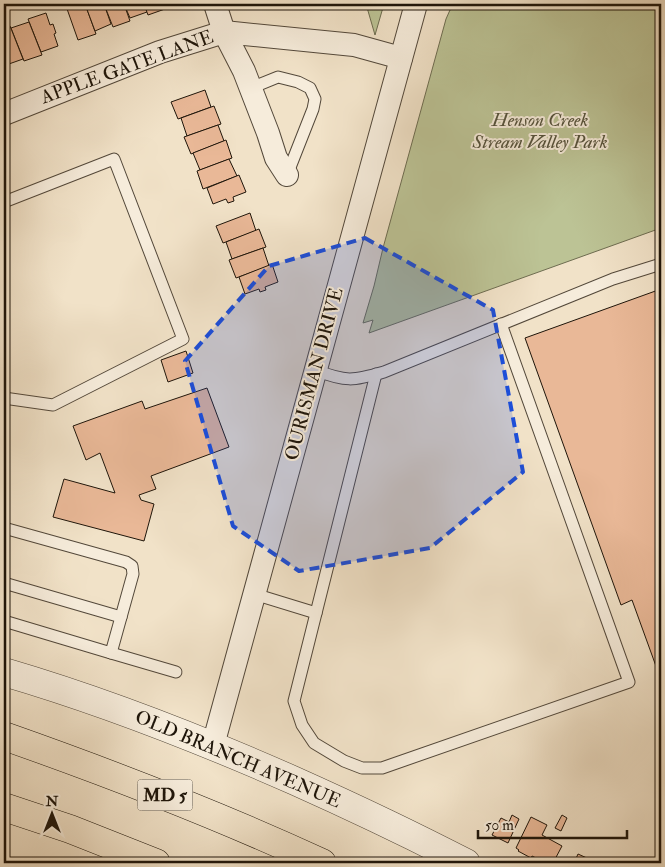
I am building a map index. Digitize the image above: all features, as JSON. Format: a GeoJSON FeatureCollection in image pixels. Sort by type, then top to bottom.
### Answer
{"type":"FeatureCollection","features":[{"type":"Feature","properties":{"kind":"highway","name":"MD 5"},"geometry":{"type":"LineString","coordinates":[[4,736],[168,797],[322,863]]}},
{"type":"Feature","properties":{"kind":"highway"},"geometry":{"type":"LineString","coordinates":[[4,806],[70,829],[156,863]]}},
{"type":"Feature","properties":{"kind":"street"},"geometry":{"type":"LineString","coordinates":[[216,4],[224,32],[244,71],[276,158],[287,175]]}},
{"type":"Feature","properties":{"kind":"street","name":"OURISMAN DRIVE"},"geometry":{"type":"LineString","coordinates":[[212,745],[416,4]]}},
{"type":"Feature","properties":{"kind":"street","name":"APPLE GATE LANE"},"geometry":{"type":"LineString","coordinates":[[4,114],[160,52],[224,32],[354,45],[401,58]]}},
{"type":"Feature","properties":{"kind":"street","name":"OLD BRANCH AVENUE"},"geometry":{"type":"LineString","coordinates":[[4,672],[55,687],[212,745],[354,808],[466,863]]}},
{"type":"Feature","properties":{"kind":"lane"},"geometry":{"type":"LineString","coordinates":[[251,88],[278,78],[298,82],[310,88],[315,99],[313,109],[287,175]]}},
{"type":"Feature","properties":{"kind":"lane"},"geometry":{"type":"LineString","coordinates":[[4,202],[114,159],[183,339],[53,405],[4,398]]}},
{"type":"Feature","properties":{"kind":"lane"},"geometry":{"type":"LineString","coordinates":[[315,370],[347,380],[360,379],[613,279],[661,264]]}},
{"type":"Feature","properties":{"kind":"lane"},"geometry":{"type":"LineString","coordinates":[[376,374],[294,700],[302,725],[314,742],[344,761],[362,768],[382,768],[629,682],[501,324]]}},
{"type":"Feature","properties":{"kind":"lane"},"geometry":{"type":"LineString","coordinates":[[4,528],[126,562],[132,566],[133,574],[112,653]]}},
{"type":"Feature","properties":{"kind":"lane"},"geometry":{"type":"LineString","coordinates":[[4,583],[121,617]]}},
{"type":"Feature","properties":{"kind":"lane"},"geometry":{"type":"LineString","coordinates":[[254,594],[316,613]]}},
{"type":"Feature","properties":{"kind":"lane"},"geometry":{"type":"LineString","coordinates":[[4,621],[176,672]]}},
{"type":"Feature","properties":{"kind":"highlighted area"},"geometry":{"type":"Polygon","coordinates":[[[365,238],[493,310],[523,472],[430,548],[299,571],[233,526],[185,361],[269,266],[365,238]]]}},
{"type":"Feature","properties":{"kind":"green space"},"geometry":{"type":"Polygon","coordinates":[[[366,4],[384,4],[375,35],[366,4]]]}},
{"type":"Feature","properties":{"kind":"green space","name":"Henson Creek Stream Valley Park"},"geometry":{"type":"Polygon","coordinates":[[[458,4],[661,4],[661,228],[369,333],[373,320],[363,323],[383,248],[446,19],[450,10],[458,4]]]}},
{"type":"Feature","properties":{"kind":"building"},"geometry":{"type":"Polygon","coordinates":[[[85,4],[96,34],[78,40],[66,6],[85,4]]]}},
{"type":"Feature","properties":{"kind":"building"},"geometry":{"type":"Polygon","coordinates":[[[85,4],[104,4],[111,24],[95,31],[85,4]]]}},
{"type":"Feature","properties":{"kind":"building"},"geometry":{"type":"Polygon","coordinates":[[[104,4],[124,4],[130,21],[113,27],[104,4]]]}},
{"type":"Feature","properties":{"kind":"building"},"geometry":{"type":"Polygon","coordinates":[[[124,4],[144,4],[147,12],[130,18],[124,4]]]}},
{"type":"Feature","properties":{"kind":"building"},"geometry":{"type":"Polygon","coordinates":[[[144,4],[163,4],[165,9],[148,15],[144,4]]]}},
{"type":"Feature","properties":{"kind":"building"},"geometry":{"type":"Polygon","coordinates":[[[46,13],[50,25],[53,24],[58,46],[41,52],[28,19],[46,13]]]}},
{"type":"Feature","properties":{"kind":"building"},"geometry":{"type":"Polygon","coordinates":[[[29,22],[42,55],[24,61],[11,28],[29,22]]]}},
{"type":"Feature","properties":{"kind":"building"},"geometry":{"type":"Polygon","coordinates":[[[10,26],[23,59],[6,65],[4,59],[4,28],[10,26]]]}},
{"type":"Feature","properties":{"kind":"building"},"geometry":{"type":"Polygon","coordinates":[[[205,90],[211,107],[178,119],[171,102],[205,90]]]}},
{"type":"Feature","properties":{"kind":"building"},"geometry":{"type":"Polygon","coordinates":[[[214,106],[221,124],[187,136],[181,118],[214,106]]]}},
{"type":"Feature","properties":{"kind":"building"},"geometry":{"type":"Polygon","coordinates":[[[218,125],[224,141],[191,154],[184,137],[218,125]]]}},
{"type":"Feature","properties":{"kind":"building"},"geometry":{"type":"Polygon","coordinates":[[[226,140],[232,158],[200,170],[193,153],[226,140]]]}},
{"type":"Feature","properties":{"kind":"building"},"geometry":{"type":"Polygon","coordinates":[[[229,159],[237,176],[203,189],[197,171],[229,159]]]}},
{"type":"Feature","properties":{"kind":"building"},"geometry":{"type":"Polygon","coordinates":[[[239,175],[246,192],[233,197],[234,201],[228,203],[226,199],[213,204],[207,188],[239,175]]]}},
{"type":"Feature","properties":{"kind":"building"},"geometry":{"type":"Polygon","coordinates":[[[250,213],[256,231],[223,243],[216,226],[250,213]]]}},
{"type":"Feature","properties":{"kind":"building"},"geometry":{"type":"Polygon","coordinates":[[[259,229],[266,247],[232,259],[226,242],[259,229]]]}},
{"type":"Feature","properties":{"kind":"building"},"geometry":{"type":"Polygon","coordinates":[[[263,248],[269,266],[236,278],[229,260],[263,248]]]}},
{"type":"Feature","properties":{"kind":"building"},"geometry":{"type":"Polygon","coordinates":[[[272,264],[278,282],[265,287],[266,290],[260,292],[259,289],[245,294],[239,277],[272,264]]]}},
{"type":"Feature","properties":{"kind":"building"},"geometry":{"type":"Polygon","coordinates":[[[661,289],[661,680],[632,600],[621,605],[525,338],[661,289]]]}},
{"type":"Feature","properties":{"kind":"building"},"geometry":{"type":"Polygon","coordinates":[[[186,351],[193,373],[168,382],[161,360],[186,351]]]}},
{"type":"Feature","properties":{"kind":"building"},"geometry":{"type":"Polygon","coordinates":[[[207,388],[229,447],[151,476],[156,489],[139,495],[141,500],[154,504],[144,541],[53,517],[64,479],[115,493],[100,453],[86,460],[73,426],[142,401],[145,409],[207,388]]]}},
{"type":"Feature","properties":{"kind":"building"},"geometry":{"type":"Polygon","coordinates":[[[512,815],[519,819],[508,843],[492,835],[501,818],[509,822],[512,815]]]}},
{"type":"Feature","properties":{"kind":"building"},"geometry":{"type":"Polygon","coordinates":[[[562,815],[567,818],[561,831],[555,828],[562,815]]]}},
{"type":"Feature","properties":{"kind":"building"},"geometry":{"type":"Polygon","coordinates":[[[531,817],[547,825],[542,835],[562,846],[553,863],[546,863],[532,856],[531,858],[516,848],[531,817]]]}},
{"type":"Feature","properties":{"kind":"building"},"geometry":{"type":"Polygon","coordinates":[[[578,854],[598,863],[574,863],[578,854]]]}}]}
